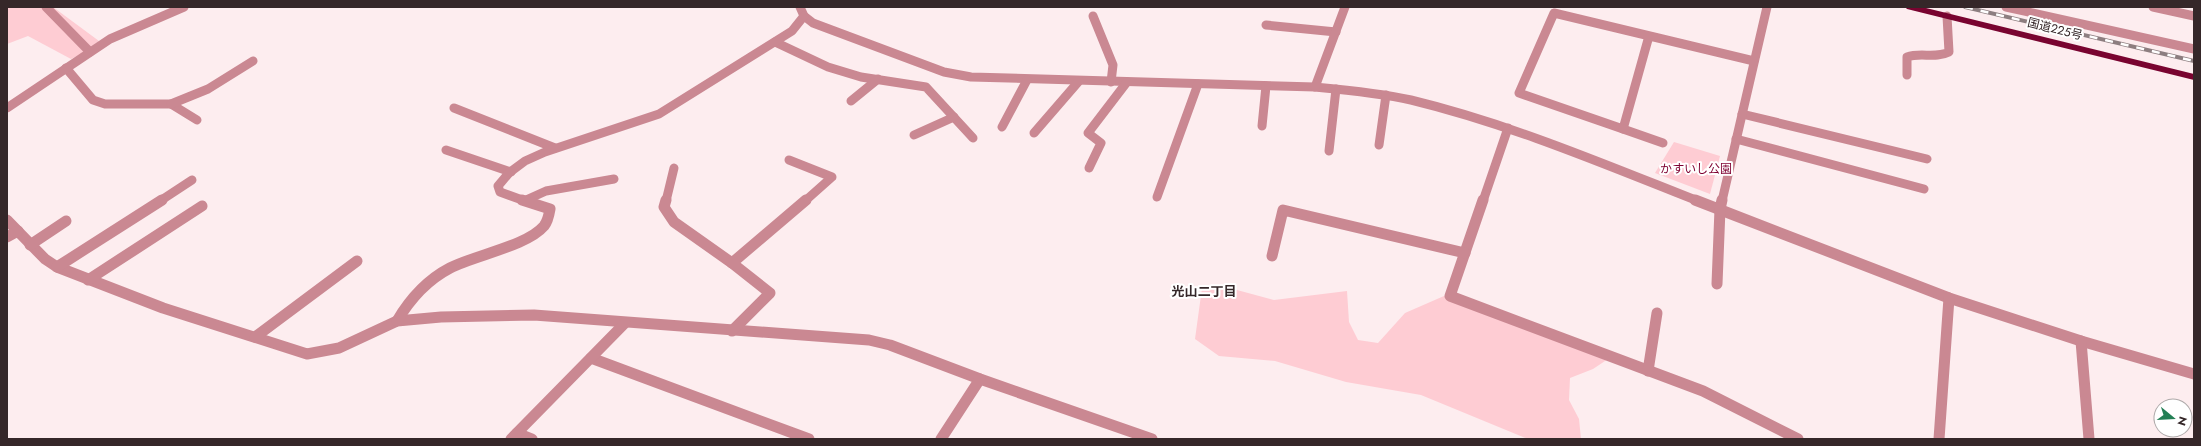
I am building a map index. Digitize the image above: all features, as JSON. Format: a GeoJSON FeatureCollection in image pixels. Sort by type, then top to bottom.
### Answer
{"type":"FeatureCollection","features":[{"type":"Feature","properties":{"kind":"highway","name":"国道225号"},"geometry":{"type":"LineString","coordinates":[[1910,7],[2194,77]]}},
{"type":"Feature","properties":{"kind":"street"},"geometry":{"type":"LineString","coordinates":[[46,7],[90,52]]}},
{"type":"Feature","properties":{"kind":"street"},"geometry":{"type":"LineString","coordinates":[[7,108],[90,52],[130,29],[184,7]]}},
{"type":"Feature","properties":{"kind":"street"},"geometry":{"type":"LineString","coordinates":[[1315,87],[1345,7]]}},
{"type":"Feature","properties":{"kind":"street"},"geometry":{"type":"LineString","coordinates":[[1717,284],[1720,209],[1767,7]]}},
{"type":"Feature","properties":{"kind":"street"},"geometry":{"type":"LineString","coordinates":[[2006,7],[2174,46],[2194,49]]}},
{"type":"Feature","properties":{"kind":"street"},"geometry":{"type":"LineString","coordinates":[[2153,7],[2194,16],[2192,7]]}},
{"type":"Feature","properties":{"kind":"street"},"geometry":{"type":"LineString","coordinates":[[397,321],[409,299],[437,275],[475,256],[526,237],[540,229],[549,219],[550,209],[500,192],[498,186],[502,178],[528,159],[555,148],[649,119],[670,108],[792,31],[802,11],[813,23],[944,72],[971,77],[1027,80],[1315,87],[1410,100],[1508,128],[1949,298],[2081,341],[2194,374]]}},
{"type":"Feature","properties":{"kind":"street"},"geometry":{"type":"LineString","coordinates":[[1663,143],[1519,93],[1554,14],[1754,61]]}},
{"type":"Feature","properties":{"kind":"street"},"geometry":{"type":"LineString","coordinates":[[1093,16],[1113,66],[1111,82]]}},
{"type":"Feature","properties":{"kind":"street"},"geometry":{"type":"LineString","coordinates":[[1907,75],[1907,57],[1914,53],[1942,56],[1949,52],[1947,16]]}},
{"type":"Feature","properties":{"kind":"street"},"geometry":{"type":"LineString","coordinates":[[1266,25],[1336,32]]}},
{"type":"Feature","properties":{"kind":"street"},"geometry":{"type":"LineString","coordinates":[[1623,129],[1649,36]]}},
{"type":"Feature","properties":{"kind":"street"},"geometry":{"type":"LineString","coordinates":[[775,42],[828,66],[861,77],[926,87],[973,138]]}},
{"type":"Feature","properties":{"kind":"street"},"geometry":{"type":"LineString","coordinates":[[66,68],[93,100],[105,104],[171,104],[208,89],[253,60]]}},
{"type":"Feature","properties":{"kind":"street"},"geometry":{"type":"LineString","coordinates":[[851,101],[878,80]]}},
{"type":"Feature","properties":{"kind":"street"},"geometry":{"type":"LineString","coordinates":[[1002,127],[1027,80]]}},
{"type":"Feature","properties":{"kind":"street"},"geometry":{"type":"LineString","coordinates":[[1034,133],[1079,81]]}},
{"type":"Feature","properties":{"kind":"street"},"geometry":{"type":"LineString","coordinates":[[1089,168],[1101,143],[1088,133],[1127,82]]}},
{"type":"Feature","properties":{"kind":"street"},"geometry":{"type":"LineString","coordinates":[[1157,197],[1198,84]]}},
{"type":"Feature","properties":{"kind":"street"},"geometry":{"type":"LineString","coordinates":[[1262,126],[1266,86]]}},
{"type":"Feature","properties":{"kind":"street"},"geometry":{"type":"LineString","coordinates":[[1329,151],[1336,89]]}},
{"type":"Feature","properties":{"kind":"street"},"geometry":{"type":"LineString","coordinates":[[1379,145],[1386,96]]}},
{"type":"Feature","properties":{"kind":"street"},"geometry":{"type":"LineString","coordinates":[[171,104],[197,120]]}},
{"type":"Feature","properties":{"kind":"street"},"geometry":{"type":"LineString","coordinates":[[454,108],[555,148]]}},
{"type":"Feature","properties":{"kind":"street"},"geometry":{"type":"LineString","coordinates":[[1742,114],[1926,159]]}},
{"type":"Feature","properties":{"kind":"street"},"geometry":{"type":"LineString","coordinates":[[914,134],[954,117]]}},
{"type":"Feature","properties":{"kind":"street"},"geometry":{"type":"LineString","coordinates":[[1508,128],[1450,296],[1703,391],[1798,439]]}},
{"type":"Feature","properties":{"kind":"street"},"geometry":{"type":"LineString","coordinates":[[1736,139],[1924,189]]}},
{"type":"Feature","properties":{"kind":"street"},"geometry":{"type":"LineString","coordinates":[[446,150],[511,172]]}},
{"type":"Feature","properties":{"kind":"street"},"geometry":{"type":"LineString","coordinates":[[732,263],[832,177],[789,160]]}},
{"type":"Feature","properties":{"kind":"street"},"geometry":{"type":"LineString","coordinates":[[674,168],[664,207],[674,222],[732,263],[770,293],[732,331]]}},
{"type":"Feature","properties":{"kind":"street"},"geometry":{"type":"LineString","coordinates":[[526,200],[546,191],[614,179]]}},
{"type":"Feature","properties":{"kind":"street"},"geometry":{"type":"LineString","coordinates":[[57,267],[192,180]]}},
{"type":"Feature","properties":{"kind":"street"},"geometry":{"type":"LineString","coordinates":[[88,280],[202,206]]}},
{"type":"Feature","properties":{"kind":"street"},"geometry":{"type":"LineString","coordinates":[[1272,256],[1283,210],[1465,253]]}},
{"type":"Feature","properties":{"kind":"street"},"geometry":{"type":"LineString","coordinates":[[7,220],[45,260],[57,267],[163,308],[307,354],[339,348],[397,321],[441,317],[534,315],[868,340],[890,345],[980,379],[1152,439]]}},
{"type":"Feature","properties":{"kind":"street"},"geometry":{"type":"LineString","coordinates":[[30,245],[66,221]]}},
{"type":"Feature","properties":{"kind":"street"},"geometry":{"type":"LineString","coordinates":[[7,237],[18,232]]}},
{"type":"Feature","properties":{"kind":"street"},"geometry":{"type":"LineString","coordinates":[[255,337],[357,261]]}},
{"type":"Feature","properties":{"kind":"street"},"geometry":{"type":"LineString","coordinates":[[1939,439],[1949,298]]}},
{"type":"Feature","properties":{"kind":"street"},"geometry":{"type":"LineString","coordinates":[[1648,371],[1657,313]]}},
{"type":"Feature","properties":{"kind":"street"},"geometry":{"type":"LineString","coordinates":[[514,436],[625,323]]}},
{"type":"Feature","properties":{"kind":"street"},"geometry":{"type":"LineString","coordinates":[[2081,341],[2089,439]]}},
{"type":"Feature","properties":{"kind":"street"},"geometry":{"type":"LineString","coordinates":[[591,358],[809,439]]}},
{"type":"Feature","properties":{"kind":"street"},"geometry":{"type":"LineString","coordinates":[[941,439],[980,379]]}},
{"type":"Feature","properties":{"kind":"street"},"geometry":{"type":"LineString","coordinates":[[514,436],[532,439]]}},
{"type":"Feature","properties":{"kind":"green space"},"geometry":{"type":"Polygon","coordinates":[[[7,7],[53,7],[99,41],[81,54],[71,59],[28,36],[7,44],[7,7]]]}},
{"type":"Feature","properties":{"kind":"green space","name":"かすいし公園"},"geometry":{"type":"Polygon","coordinates":[[[1674,142],[1720,156],[1710,194],[1655,173],[1674,142]]]}},
{"type":"Feature","properties":{"kind":"green space"},"geometry":{"type":"Polygon","coordinates":[[[1202,288],[1237,290],[1274,300],[1347,291],[1349,322],[1358,340],[1378,343],[1405,313],[1444,296],[1611,357],[1593,369],[1570,378],[1569,400],[1579,419],[1581,439],[1528,439],[1421,395],[1346,382],[1275,361],[1219,356],[1195,339],[1202,288]]]}},
{"type":"Feature","properties":{"kind":"railway"},"geometry":{"type":"LineString","coordinates":[[1965,7],[2194,61]]}},
{"type":"Feature","properties":{"kind":"district","name":"光山二丁目"},"geometry":{"type":"Point","coordinates":[1204,291]}}]}
